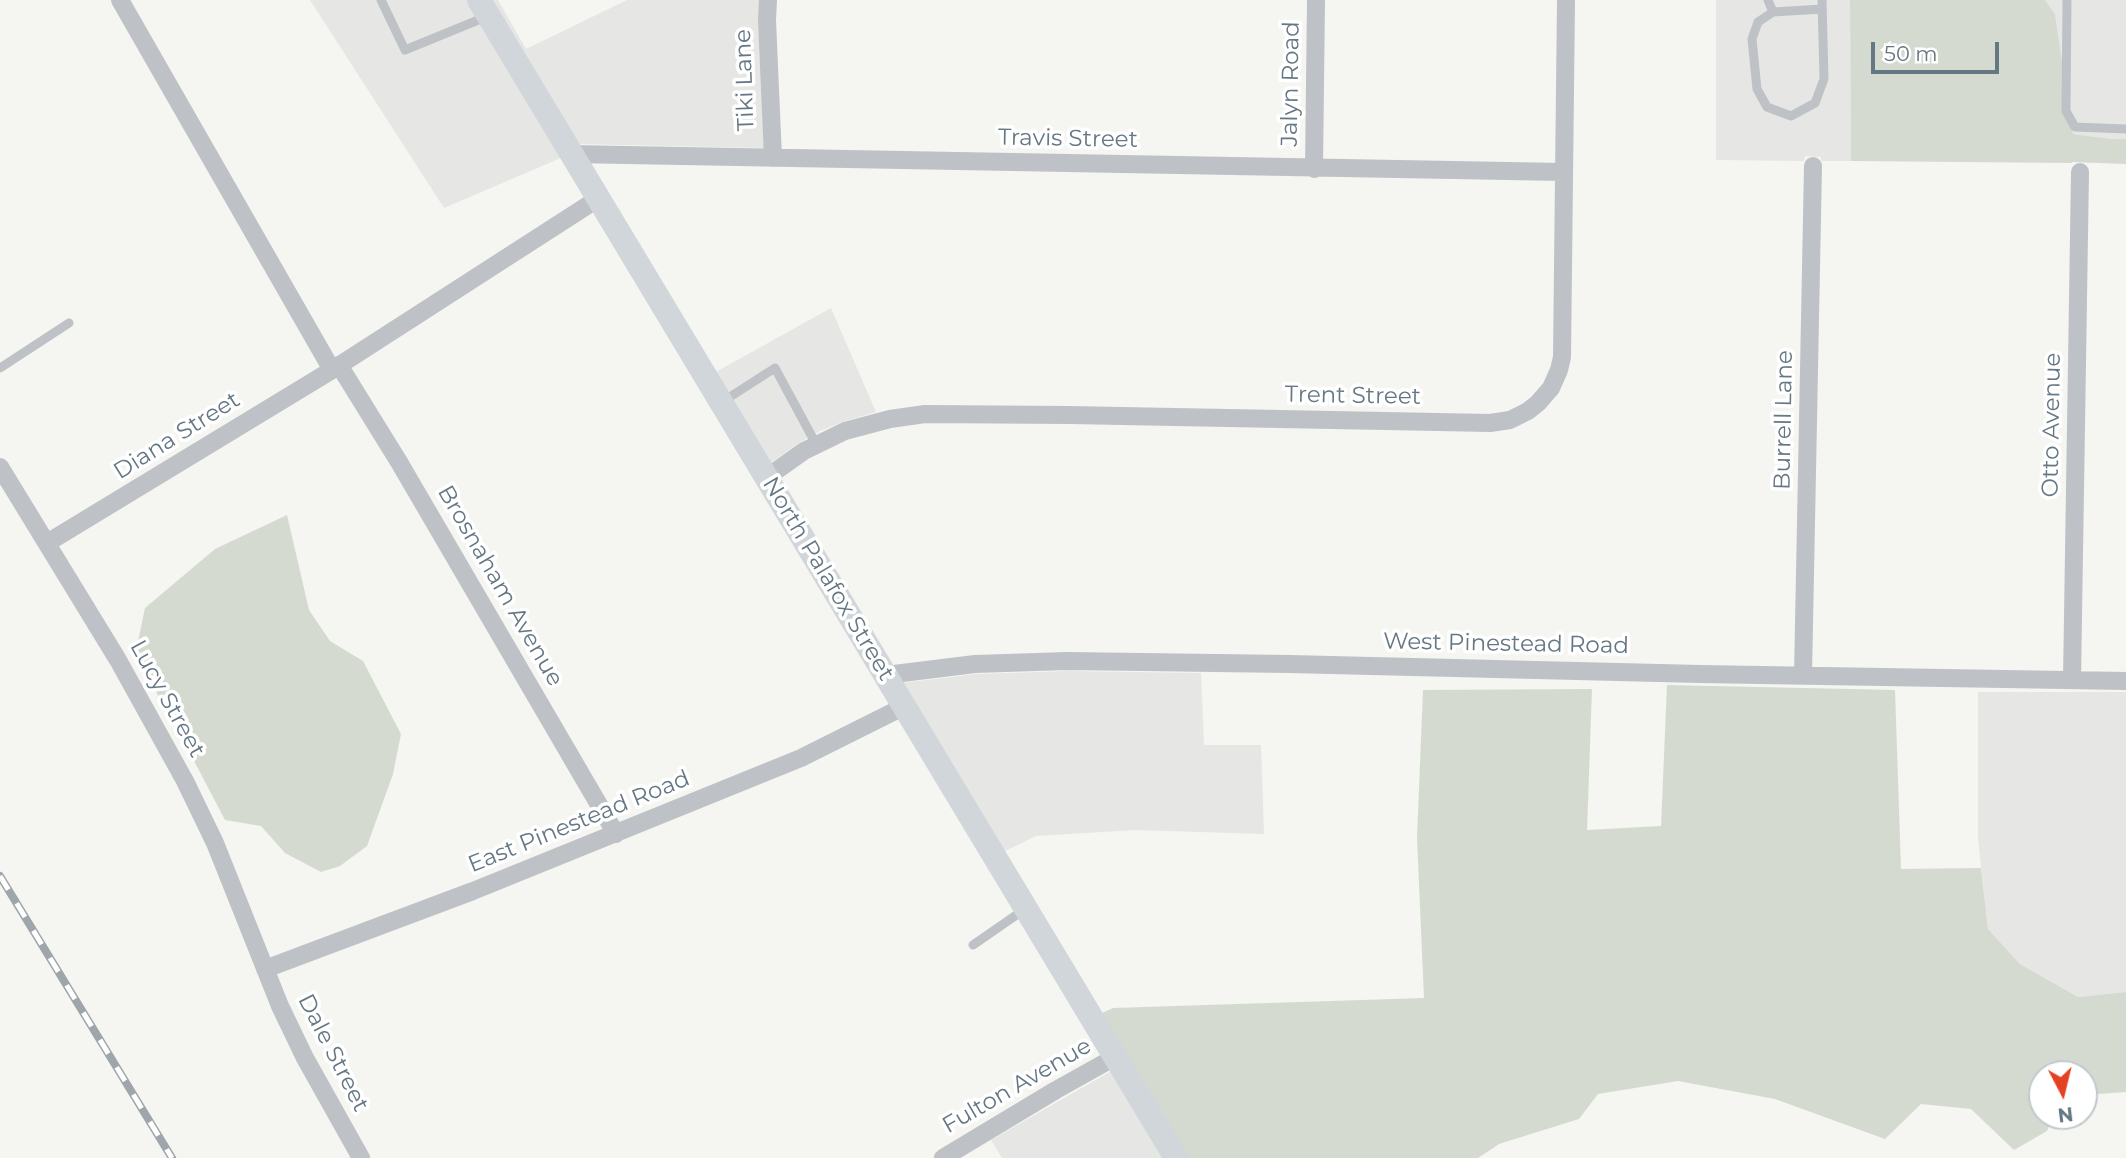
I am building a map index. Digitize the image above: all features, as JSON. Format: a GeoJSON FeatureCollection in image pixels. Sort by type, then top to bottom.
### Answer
{"type":"FeatureCollection","features":[{"type":"Feature","properties":{"kind":"main road","name":"North Palafox Street"},"geometry":{"type":"LineString","coordinates":[[484,8],[1177,1158]]}},
{"type":"Feature","properties":{"kind":"street","name":"Brosnaham Avenue"},"geometry":{"type":"LineString","coordinates":[[120,0],[335,368],[399,462],[616,834]]}},
{"type":"Feature","properties":{"kind":"street","name":"Tiki Lane"},"geometry":{"type":"LineString","coordinates":[[768,0],[773,158]]}},
{"type":"Feature","properties":{"kind":"street","name":"Jalyn Road"},"geometry":{"type":"LineString","coordinates":[[1314,169],[1316,0]]}},
{"type":"Feature","properties":{"kind":"street","name":"Trent Street"},"geometry":{"type":"LineString","coordinates":[[766,478],[816,444],[867,424],[925,414],[1490,423],[1510,419],[1528,411],[1545,396],[1555,379],[1562,357],[1566,0]]}},
{"type":"Feature","properties":{"kind":"street","name":"Travis Street"},"geometry":{"type":"LineString","coordinates":[[572,154],[1563,172]]}},
{"type":"Feature","properties":{"kind":"street","name":"Burrell Lane"},"geometry":{"type":"LineString","coordinates":[[1803,675],[1813,166]]}},
{"type":"Feature","properties":{"kind":"street","name":"Otto Avenue"},"geometry":{"type":"LineString","coordinates":[[2072,680],[2080,172]]}},
{"type":"Feature","properties":{"kind":"street","name":"Diana Street"},"geometry":{"type":"LineString","coordinates":[[47,543],[335,368],[599,198]]}},
{"type":"Feature","properties":{"kind":"street","name":"Lucy Street"},"geometry":{"type":"LineString","coordinates":[[0,467],[118,660],[186,781],[215,843],[265,969]]}},
{"type":"Feature","properties":{"kind":"street","name":"West Pinestead Road"},"geometry":{"type":"LineString","coordinates":[[886,675],[975,664],[1067,661],[2126,681]]}},
{"type":"Feature","properties":{"kind":"street","name":"East Pinestead Road"},"geometry":{"type":"LineString","coordinates":[[265,969],[473,891],[801,758],[905,706]]}},
{"type":"Feature","properties":{"kind":"street","name":"Dale Street"},"geometry":{"type":"LineString","coordinates":[[265,969],[305,1058],[361,1158]]}},
{"type":"Feature","properties":{"kind":"street","name":"Fulton Avenue"},"geometry":{"type":"LineString","coordinates":[[943,1158],[1115,1057]]}},
{"type":"Feature","properties":{"kind":"lane"},"geometry":{"type":"LineString","coordinates":[[381,0],[405,50],[484,8]]}},
{"type":"Feature","properties":{"kind":"lane"},"geometry":{"type":"LineString","coordinates":[[1768,0],[1773,12]]}},
{"type":"Feature","properties":{"kind":"lane"},"geometry":{"type":"LineString","coordinates":[[2067,0],[2066,111],[2075,127],[2126,129]]}},
{"type":"Feature","properties":{"kind":"lane"},"geometry":{"type":"LineString","coordinates":[[1822,5],[1824,79],[1815,103],[1791,116],[1767,107],[1756,89],[1752,39],[1758,22],[1773,12],[1822,5]]}},
{"type":"Feature","properties":{"kind":"lane"},"geometry":{"type":"LineString","coordinates":[[0,368],[69,323]]}},
{"type":"Feature","properties":{"kind":"lane"},"geometry":{"type":"LineString","coordinates":[[720,403],[775,368],[816,444]]}},
{"type":"Feature","properties":{"kind":"lane"},"geometry":{"type":"LineString","coordinates":[[973,945],[1026,908]]}},
{"type":"Feature","properties":{"kind":"shaded area"},"geometry":{"type":"Polygon","coordinates":[[[310,0],[469,0],[563,157],[444,208],[310,0]]]}},
{"type":"Feature","properties":{"kind":"shaded area"},"geometry":{"type":"Polygon","coordinates":[[[490,0],[498,0],[526,49],[627,0],[759,0],[764,148],[576,144],[490,0]]]}},
{"type":"Feature","properties":{"kind":"shaded area"},"geometry":{"type":"Polygon","coordinates":[[[1716,0],[1850,0],[1851,161],[1821,161],[1821,157],[1805,156],[1804,161],[1716,160],[1716,0]]]}},
{"type":"Feature","properties":{"kind":"shaded area"},"geometry":{"type":"Polygon","coordinates":[[[1850,0],[2045,0],[2055,14],[2073,134],[2126,139],[2126,164],[1851,161],[1850,0]]]}},
{"type":"Feature","properties":{"kind":"shaded area"},"geometry":{"type":"Polygon","coordinates":[[[2045,0],[2126,0],[2126,139],[2073,134],[2055,14],[2045,0]]]}},
{"type":"Feature","properties":{"kind":"shaded area"},"geometry":{"type":"Polygon","coordinates":[[[831,308],[876,412],[820,431],[769,464],[714,373],[831,308]]]}},
{"type":"Feature","properties":{"kind":"shaded area"},"geometry":{"type":"Polygon","coordinates":[[[287,515],[309,610],[330,641],[363,661],[401,734],[393,774],[367,846],[340,866],[321,872],[285,853],[261,826],[225,820],[171,717],[135,656],[145,608],[215,549],[287,515]]]}},
{"type":"Feature","properties":{"kind":"shaded area"},"geometry":{"type":"Polygon","coordinates":[[[1068,671],[1201,673],[1204,745],[1261,745],[1264,834],[1135,830],[1036,836],[1003,852],[901,683],[976,674],[1068,671]]]}},
{"type":"Feature","properties":{"kind":"shaded area"},"geometry":{"type":"Polygon","coordinates":[[[1667,685],[1895,690],[1901,869],[1981,868],[1988,929],[2020,964],[2078,997],[2126,992],[2126,1092],[2098,1094],[2098,1060],[2028,1060],[2028,1130],[2047,1130],[2014,1150],[1971,1109],[1921,1104],[1885,1139],[1775,1099],[1678,1081],[1598,1094],[1579,1119],[1499,1144],[1478,1158],[1187,1158],[1100,1014],[1113,1008],[1424,998],[1417,838],[1423,690],[1592,689],[1587,830],[1661,826],[1667,685]]]}},
{"type":"Feature","properties":{"kind":"shaded area"},"geometry":{"type":"Polygon","coordinates":[[[1978,692],[2126,692],[2126,992],[2078,997],[2020,964],[1988,929],[1978,839],[1978,692]]]}},
{"type":"Feature","properties":{"kind":"shaded area"},"geometry":{"type":"Polygon","coordinates":[[[1113,1070],[1166,1158],[1002,1158],[991,1140],[1113,1070]]]}},
{"type":"Feature","properties":{"kind":"railway"},"geometry":{"type":"LineString","coordinates":[[0,876],[172,1158]]}}]}
